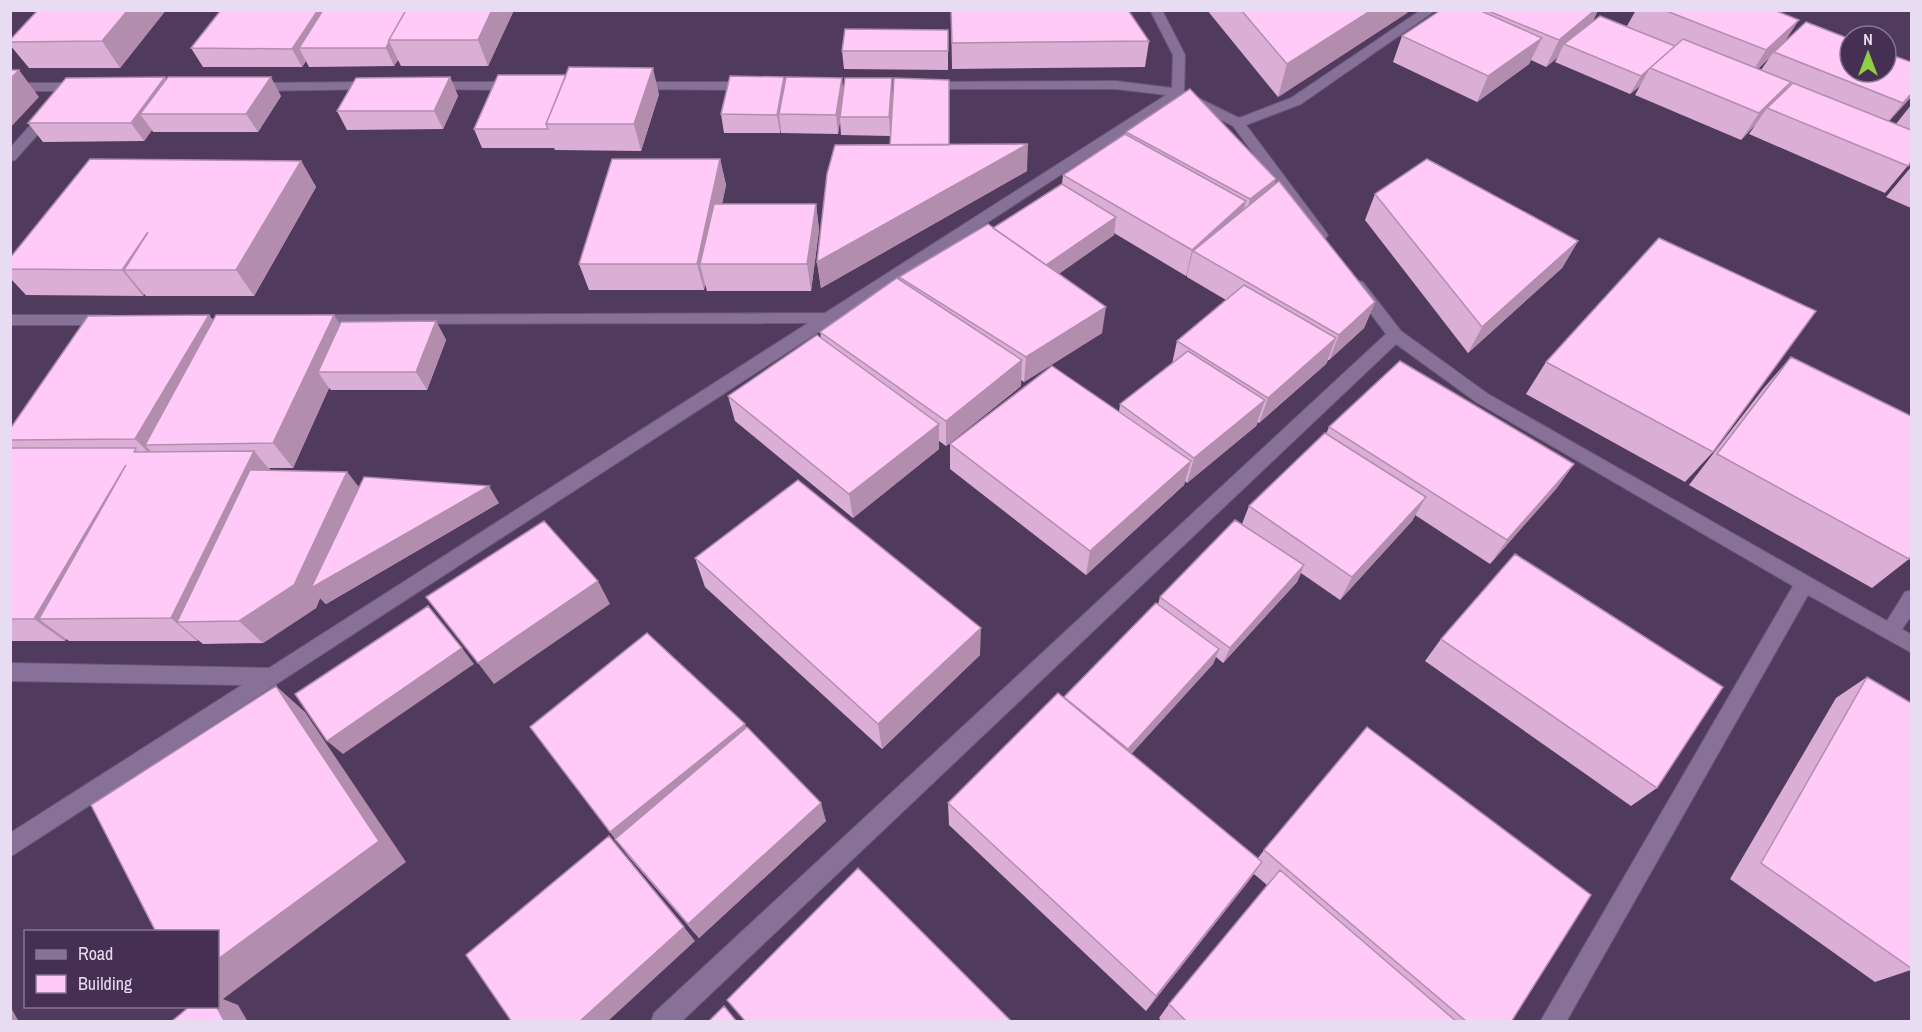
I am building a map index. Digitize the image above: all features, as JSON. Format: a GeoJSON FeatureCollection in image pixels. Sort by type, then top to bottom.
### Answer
{"type":"FeatureCollection","features":[{"type":"Feature","properties":{"kind":"street"},"geometry":{"type":"LineString","coordinates":[[1156,10],[1179,55],[1178,93]]}},
{"type":"Feature","properties":{"kind":"street"},"geometry":{"type":"LineString","coordinates":[[1238,123],[1296,101],[1430,10]]}},
{"type":"Feature","properties":{"kind":"street"},"geometry":{"type":"LineString","coordinates":[[912,85],[1116,85],[1178,93],[1238,123],[1330,248]]}},
{"type":"Feature","properties":{"kind":"street"},"geometry":{"type":"LineString","coordinates":[[241,87],[384,86]]}},
{"type":"Feature","properties":{"kind":"street"},"geometry":{"type":"LineString","coordinates":[[420,86],[528,86]]}},
{"type":"Feature","properties":{"kind":"street"},"geometry":{"type":"LineString","coordinates":[[624,86],[768,86]]}},
{"type":"Feature","properties":{"kind":"street"},"geometry":{"type":"LineString","coordinates":[[10,87],[97,87]]}},
{"type":"Feature","properties":{"kind":"street"},"geometry":{"type":"LineString","coordinates":[[10,157],[73,87]]}},
{"type":"Feature","properties":{"kind":"street"},"geometry":{"type":"LineString","coordinates":[[10,846],[1178,93]]}},
{"type":"Feature","properties":{"kind":"street"},"geometry":{"type":"LineString","coordinates":[[1352,277],[1395,335],[1482,398],[1911,645]]}},
{"type":"Feature","properties":{"kind":"street"},"geometry":{"type":"LineString","coordinates":[[295,319],[829,318]]}},
{"type":"Feature","properties":{"kind":"street"},"geometry":{"type":"LineString","coordinates":[[10,320],[129,320]]}},
{"type":"Feature","properties":{"kind":"street"},"geometry":{"type":"LineString","coordinates":[[663,1022],[1395,335]]}},
{"type":"Feature","properties":{"kind":"street"},"geometry":{"type":"LineString","coordinates":[[1552,1022],[1805,584]]}},
{"type":"Feature","properties":{"kind":"street"},"geometry":{"type":"LineString","coordinates":[[1890,632],[1911,598]]}},
{"type":"Feature","properties":{"kind":"street"},"geometry":{"type":"LineString","coordinates":[[10,672],[272,677]]}},
{"type":"Feature","properties":{"kind":"building"},"geometry":{"type":"Polygon","coordinates":[[[38,10],[128,10],[102,41],[10,42],[38,10]]]}},
{"type":"Feature","properties":{"kind":"building"},"geometry":{"type":"Polygon","coordinates":[[[221,10],[318,10],[292,49],[191,48],[221,10]]]}},
{"type":"Feature","properties":{"kind":"building"},"geometry":{"type":"Polygon","coordinates":[[[323,10],[406,10],[386,48],[299,48],[323,10]]]}},
{"type":"Feature","properties":{"kind":"building"},"geometry":{"type":"Polygon","coordinates":[[[406,10],[492,10],[478,40],[389,40],[406,10]]]}},
{"type":"Feature","properties":{"kind":"building"},"geometry":{"type":"Polygon","coordinates":[[[951,10],[1128,10],[1149,41],[952,43],[951,10]]]}},
{"type":"Feature","properties":{"kind":"building"},"geometry":{"type":"Polygon","coordinates":[[[1241,10],[1372,10],[1287,64],[1241,10]]]}},
{"type":"Feature","properties":{"kind":"building"},"geometry":{"type":"Polygon","coordinates":[[[1441,10],[1479,10],[1542,38],[1488,76],[1402,36],[1441,10]]]}},
{"type":"Feature","properties":{"kind":"building"},"geometry":{"type":"Polygon","coordinates":[[[1486,10],[1595,10],[1559,40],[1486,10]]]}},
{"type":"Feature","properties":{"kind":"building"},"geometry":{"type":"Polygon","coordinates":[[[1664,10],[1774,10],[1799,20],[1766,50],[1664,10]]]}},
{"type":"Feature","properties":{"kind":"building"},"geometry":{"type":"Polygon","coordinates":[[[1600,16],[1675,46],[1641,76],[1564,44],[1600,16]]]}},
{"type":"Feature","properties":{"kind":"building"},"geometry":{"type":"Polygon","coordinates":[[[1806,22],[1838,34],[1838,77],[1774,52],[1806,22]]]}},
{"type":"Feature","properties":{"kind":"building"},"geometry":{"type":"Polygon","coordinates":[[[845,29],[948,30],[948,51],[842,51],[845,29]]]}},
{"type":"Feature","properties":{"kind":"building"},"geometry":{"type":"Polygon","coordinates":[[[1683,39],[1791,82],[1759,113],[1650,68],[1683,39]]]}},
{"type":"Feature","properties":{"kind":"building"},"geometry":{"type":"Polygon","coordinates":[[[1898,57],[1911,62],[1911,94],[1903,103],[1855,84],[1898,84],[1898,57]]]}},
{"type":"Feature","properties":{"kind":"building"},"geometry":{"type":"Polygon","coordinates":[[[569,67],[653,68],[634,124],[546,124],[569,67]]]}},
{"type":"Feature","properties":{"kind":"building"},"geometry":{"type":"Polygon","coordinates":[[[10,70],[19,70],[10,79],[10,70]]]}},
{"type":"Feature","properties":{"kind":"building"},"geometry":{"type":"Polygon","coordinates":[[[498,75],[566,75],[546,124],[548,129],[474,129],[498,75]]]}},
{"type":"Feature","properties":{"kind":"building"},"geometry":{"type":"Polygon","coordinates":[[[730,76],[784,77],[777,115],[721,114],[730,76]]]}},
{"type":"Feature","properties":{"kind":"building"},"geometry":{"type":"Polygon","coordinates":[[[165,77],[131,123],[28,123],[66,78],[165,77]]]}},
{"type":"Feature","properties":{"kind":"building"},"geometry":{"type":"Polygon","coordinates":[[[168,77],[271,77],[246,114],[140,114],[168,77]]]}},
{"type":"Feature","properties":{"kind":"building"},"geometry":{"type":"Polygon","coordinates":[[[450,77],[434,111],[337,111],[356,78],[450,77]]]}},
{"type":"Feature","properties":{"kind":"building"},"geometry":{"type":"Polygon","coordinates":[[[786,77],[842,78],[836,115],[779,114],[786,77]]]}},
{"type":"Feature","properties":{"kind":"building"},"geometry":{"type":"Polygon","coordinates":[[[845,78],[892,78],[889,117],[840,117],[845,78]]]}},
{"type":"Feature","properties":{"kind":"building"},"geometry":{"type":"Polygon","coordinates":[[[894,78],[949,80],[949,145],[890,145],[894,78]]]}},
{"type":"Feature","properties":{"kind":"building"},"geometry":{"type":"Polygon","coordinates":[[[1793,83],[1911,130],[1911,162],[1908,166],[1767,108],[1793,83]]]}},
{"type":"Feature","properties":{"kind":"building"},"geometry":{"type":"Polygon","coordinates":[[[1190,89],[1276,179],[1250,199],[1126,132],[1190,89]]]}},
{"type":"Feature","properties":{"kind":"building"},"geometry":{"type":"Polygon","coordinates":[[[1125,134],[1246,201],[1192,250],[1063,175],[1125,134]]]}},
{"type":"Feature","properties":{"kind":"building"},"geometry":{"type":"Polygon","coordinates":[[[1028,144],[817,262],[827,174],[835,145],[1028,144]]]}},
{"type":"Feature","properties":{"kind":"building"},"geometry":{"type":"Polygon","coordinates":[[[90,159],[301,161],[236,270],[124,270],[148,232],[122,270],[10,269],[10,258],[90,159]]]}},
{"type":"Feature","properties":{"kind":"building"},"geometry":{"type":"Polygon","coordinates":[[[612,159],[720,159],[697,264],[579,264],[612,159]]]}},
{"type":"Feature","properties":{"kind":"building"},"geometry":{"type":"Polygon","coordinates":[[[1427,159],[1578,241],[1482,327],[1375,194],[1427,159]]]}},
{"type":"Feature","properties":{"kind":"building"},"geometry":{"type":"Polygon","coordinates":[[[1279,181],[1375,302],[1339,335],[1193,251],[1279,181]]]}},
{"type":"Feature","properties":{"kind":"building"},"geometry":{"type":"Polygon","coordinates":[[[1062,184],[1116,217],[1046,265],[993,228],[1062,184]]]}},
{"type":"Feature","properties":{"kind":"building"},"geometry":{"type":"Polygon","coordinates":[[[714,204],[816,204],[807,264],[700,264],[714,204]]]}},
{"type":"Feature","properties":{"kind":"building"},"geometry":{"type":"Polygon","coordinates":[[[988,224],[1106,307],[1026,357],[899,277],[988,224]]]}},
{"type":"Feature","properties":{"kind":"building"},"geometry":{"type":"Polygon","coordinates":[[[1659,238],[1816,311],[1713,452],[1546,362],[1659,238]]]}},
{"type":"Feature","properties":{"kind":"building"},"geometry":{"type":"Polygon","coordinates":[[[897,278],[1022,360],[946,421],[820,332],[897,278]]]}},
{"type":"Feature","properties":{"kind":"building"},"geometry":{"type":"Polygon","coordinates":[[[1244,285],[1336,338],[1268,398],[1177,341],[1244,285]]]}},
{"type":"Feature","properties":{"kind":"building"},"geometry":{"type":"Polygon","coordinates":[[[209,315],[135,439],[10,440],[10,429],[88,316],[209,315]]]}},
{"type":"Feature","properties":{"kind":"building"},"geometry":{"type":"Polygon","coordinates":[[[216,315],[334,315],[273,443],[145,445],[216,315]]]}},
{"type":"Feature","properties":{"kind":"building"},"geometry":{"type":"Polygon","coordinates":[[[436,321],[416,372],[318,372],[341,322],[436,321]]]}},
{"type":"Feature","properties":{"kind":"building"},"geometry":{"type":"Polygon","coordinates":[[[817,335],[939,424],[849,494],[728,396],[817,335]]]}},
{"type":"Feature","properties":{"kind":"building"},"geometry":{"type":"Polygon","coordinates":[[[1188,351],[1265,400],[1194,458],[1120,404],[1188,351]]]}},
{"type":"Feature","properties":{"kind":"building"},"geometry":{"type":"Polygon","coordinates":[[[1791,357],[1911,416],[1911,556],[1909,559],[1717,454],[1791,357]]]}},
{"type":"Feature","properties":{"kind":"building"},"geometry":{"type":"Polygon","coordinates":[[[1400,361],[1574,464],[1507,540],[1329,427],[1400,361]]]}},
{"type":"Feature","properties":{"kind":"building"},"geometry":{"type":"Polygon","coordinates":[[[1052,366],[1191,461],[1090,551],[950,444],[1052,366]]]}},
{"type":"Feature","properties":{"kind":"building"},"geometry":{"type":"Polygon","coordinates":[[[1325,433],[1426,497],[1352,577],[1249,506],[1325,433]]]}},
{"type":"Feature","properties":{"kind":"building"},"geometry":{"type":"Polygon","coordinates":[[[10,448],[136,448],[134,452],[254,451],[171,618],[39,619],[126,465],[34,619],[10,619],[10,448]]]}},
{"type":"Feature","properties":{"kind":"building"},"geometry":{"type":"Polygon","coordinates":[[[250,470],[347,472],[294,585],[239,621],[177,622],[250,470]]]}},
{"type":"Feature","properties":{"kind":"building"},"geometry":{"type":"Polygon","coordinates":[[[364,477],[489,486],[311,588],[364,477]]]}},
{"type":"Feature","properties":{"kind":"building"},"geometry":{"type":"Polygon","coordinates":[[[798,480],[981,628],[878,724],[695,558],[798,480]]]}},
{"type":"Feature","properties":{"kind":"building"},"geometry":{"type":"Polygon","coordinates":[[[1235,520],[1304,565],[1230,648],[1160,597],[1235,520]]]}},
{"type":"Feature","properties":{"kind":"building"},"geometry":{"type":"Polygon","coordinates":[[[544,521],[598,581],[478,663],[426,597],[544,521]]]}},
{"type":"Feature","properties":{"kind":"building"},"geometry":{"type":"Polygon","coordinates":[[[1515,554],[1723,687],[1657,788],[1441,639],[1515,554]]]}},
{"type":"Feature","properties":{"kind":"building"},"geometry":{"type":"Polygon","coordinates":[[[1156,603],[1219,649],[1128,749],[1064,697],[1156,603]]]}},
{"type":"Feature","properties":{"kind":"building"},"geometry":{"type":"Polygon","coordinates":[[[428,606],[462,648],[327,741],[295,694],[428,606]]]}},
{"type":"Feature","properties":{"kind":"building"},"geometry":{"type":"Polygon","coordinates":[[[647,633],[745,724],[610,832],[530,727],[647,633]]]}},
{"type":"Feature","properties":{"kind":"building"},"geometry":{"type":"Polygon","coordinates":[[[1867,677],[1911,703],[1911,968],[1761,863],[1867,677]]]}},
{"type":"Feature","properties":{"kind":"building"},"geometry":{"type":"Polygon","coordinates":[[[276,686],[379,841],[219,958],[219,930],[155,930],[91,805],[276,686]]]}},
{"type":"Feature","properties":{"kind":"building"},"geometry":{"type":"Polygon","coordinates":[[[1058,693],[1262,862],[1156,996],[948,803],[1058,693]]]}},
{"type":"Feature","properties":{"kind":"building"},"geometry":{"type":"Polygon","coordinates":[[[747,727],[821,803],[688,924],[615,839],[747,727]]]}},
{"type":"Feature","properties":{"kind":"building"},"geometry":{"type":"Polygon","coordinates":[[[1367,727],[1591,895],[1511,1022],[1467,1022],[1264,850],[1367,727]]]}},
{"type":"Feature","properties":{"kind":"building"},"geometry":{"type":"Polygon","coordinates":[[[609,836],[684,927],[579,1022],[512,1022],[466,955],[609,836]]]}},
{"type":"Feature","properties":{"kind":"building"},"geometry":{"type":"Polygon","coordinates":[[[858,868],[1012,1022],[746,1022],[727,1000],[858,868]]]}},
{"type":"Feature","properties":{"kind":"building"},"geometry":{"type":"Polygon","coordinates":[[[1280,870],[1457,1022],[1187,1022],[1169,1004],[1280,870]]]}},
{"type":"Feature","properties":{"kind":"building"},"geometry":{"type":"Polygon","coordinates":[[[724,1006],[737,1022],[708,1022],[724,1006]]]}},
{"type":"Feature","properties":{"kind":"building"},"geometry":{"type":"Polygon","coordinates":[[[188,1008],[217,1008],[225,1022],[171,1022],[188,1008]]]}}]}
